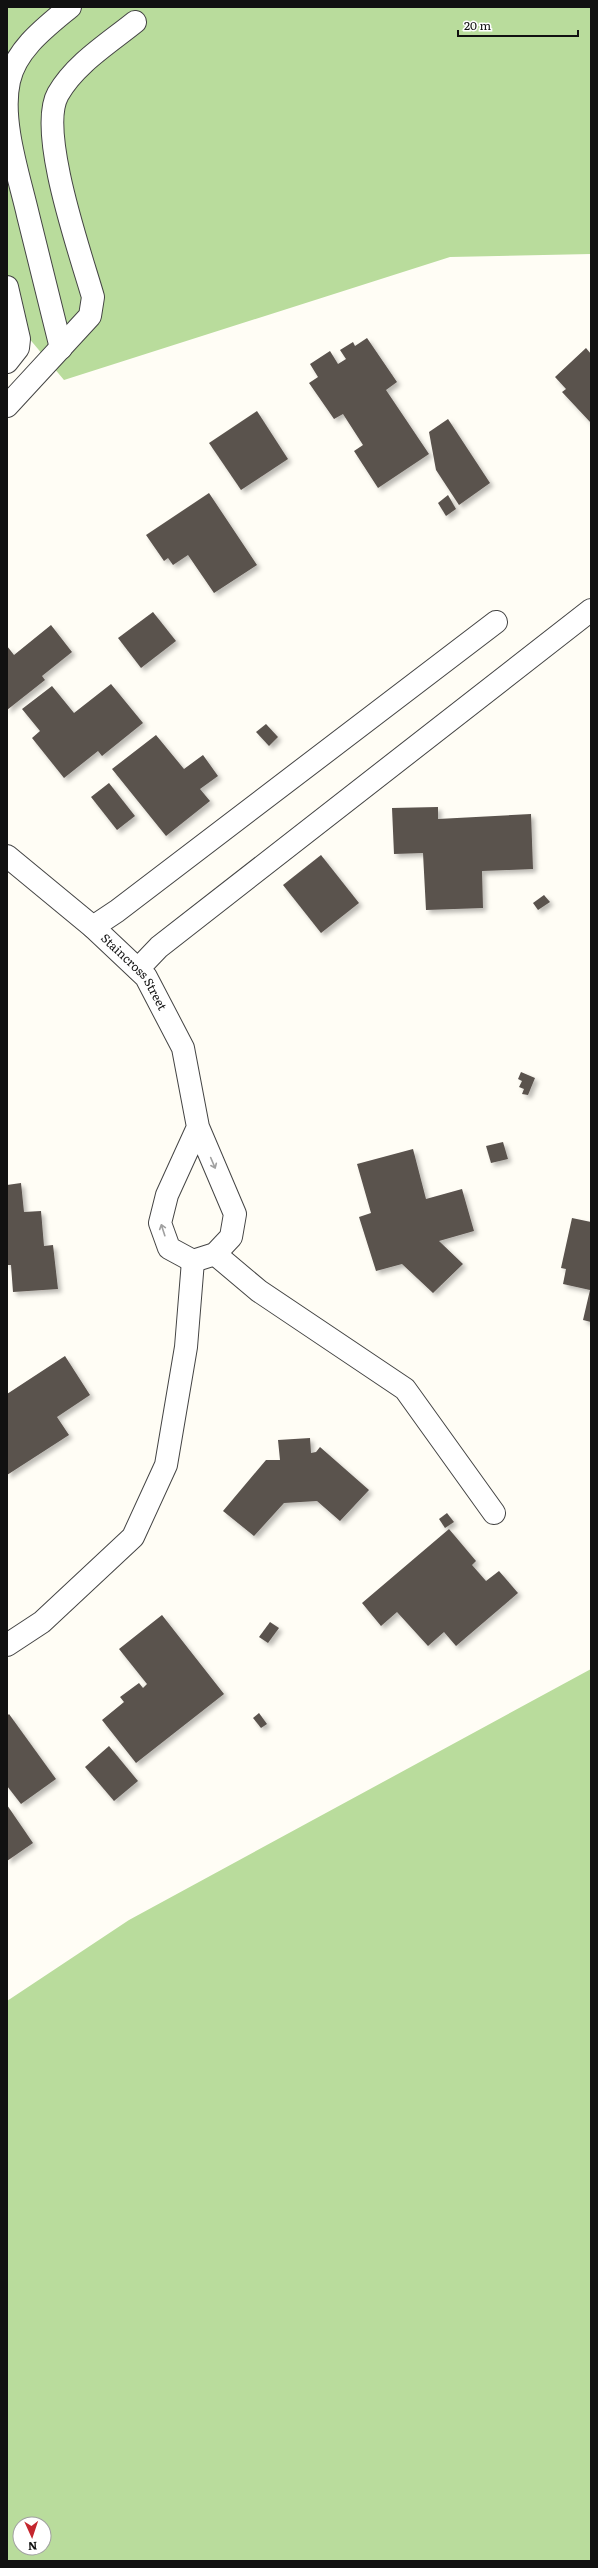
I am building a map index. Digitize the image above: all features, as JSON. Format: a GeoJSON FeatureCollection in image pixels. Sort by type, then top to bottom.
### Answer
{"type":"FeatureCollection","features":[{"type":"Feature","properties":{"kind":"street"},"geometry":{"type":"LineString","coordinates":[[61,348],[17,169],[7,116],[9,80],[22,52],[70,7]]}},
{"type":"Feature","properties":{"kind":"street"},"geometry":{"type":"LineString","coordinates":[[7,406],[90,316],[93,297],[57,169],[52,129],[52,112],[57,95],[73,74],[135,22]]}},
{"type":"Feature","properties":{"kind":"street"},"geometry":{"type":"LineString","coordinates":[[7,288],[19,339],[18,348],[7,362]]}},
{"type":"Feature","properties":{"kind":"street"},"geometry":{"type":"LineString","coordinates":[[138,969],[159,947],[591,610]]}},
{"type":"Feature","properties":{"kind":"street"},"geometry":{"type":"LineString","coordinates":[[93,927],[117,911],[496,622]]}},
{"type":"Feature","properties":{"kind":"street","name":"Staincross Street"},"geometry":{"type":"LineString","coordinates":[[7,856],[93,927],[146,977],[183,1048],[198,1127],[235,1214],[231,1237],[215,1254],[193,1261]]}},
{"type":"Feature","properties":{"kind":"street"},"geometry":{"type":"LineString","coordinates":[[7,1645],[42,1622],[133,1536],[166,1465],[186,1347],[193,1261],[169,1248],[160,1223],[167,1195],[198,1127]]}},
{"type":"Feature","properties":{"kind":"street"},"geometry":{"type":"LineString","coordinates":[[215,1254],[259,1291],[405,1389],[494,1513]]}},
{"type":"Feature","properties":{"kind":"green space"},"geometry":{"type":"Polygon","coordinates":[[[7,7],[591,7],[591,254],[450,257],[64,380],[7,312],[7,7]]]}},
{"type":"Feature","properties":{"kind":"green space"},"geometry":{"type":"Polygon","coordinates":[[[591,1669],[591,2561],[7,2561],[7,2001],[129,1920],[591,1669]]]}},
{"type":"Feature","properties":{"kind":"building"},"geometry":{"type":"Polygon","coordinates":[[[367,338],[397,382],[386,390],[429,454],[378,488],[354,451],[363,445],[343,414],[334,419],[309,383],[318,377],[310,364],[330,351],[338,364],[346,359],[340,350],[353,342],[355,346],[367,338]]]}},
{"type":"Feature","properties":{"kind":"building"},"geometry":{"type":"Polygon","coordinates":[[[586,348],[591,354],[591,423],[562,392],[566,389],[555,377],[586,348]]]}},
{"type":"Feature","properties":{"kind":"building"},"geometry":{"type":"Polygon","coordinates":[[[257,411],[288,459],[241,490],[209,443],[257,411]]]}},
{"type":"Feature","properties":{"kind":"building"},"geometry":{"type":"Polygon","coordinates":[[[448,419],[490,483],[459,505],[436,470],[429,432],[448,419]]]}},
{"type":"Feature","properties":{"kind":"building"},"geometry":{"type":"Polygon","coordinates":[[[209,493],[257,565],[214,593],[188,555],[173,565],[168,558],[164,561],[146,535],[209,493]]]}},
{"type":"Feature","properties":{"kind":"building"},"geometry":{"type":"Polygon","coordinates":[[[448,495],[456,509],[446,516],[438,503],[448,495]]]}},
{"type":"Feature","properties":{"kind":"building"},"geometry":{"type":"Polygon","coordinates":[[[153,612],[176,641],[141,668],[118,638],[153,612]]]}},
{"type":"Feature","properties":{"kind":"building"},"geometry":{"type":"Polygon","coordinates":[[[51,625],[72,652],[42,676],[45,680],[7,710],[7,646],[14,655],[51,625]]]}},
{"type":"Feature","properties":{"kind":"building"},"geometry":{"type":"Polygon","coordinates":[[[111,684],[143,723],[102,756],[98,751],[64,778],[32,738],[40,731],[22,709],[52,686],[74,713],[111,684]]]}},
{"type":"Feature","properties":{"kind":"building"},"geometry":{"type":"Polygon","coordinates":[[[266,724],[278,737],[269,746],[256,732],[266,724]]]}},
{"type":"Feature","properties":{"kind":"building"},"geometry":{"type":"Polygon","coordinates":[[[156,735],[184,769],[203,755],[218,776],[200,789],[210,801],[166,836],[112,769],[156,735]]]}},
{"type":"Feature","properties":{"kind":"building"},"geometry":{"type":"Polygon","coordinates":[[[109,783],[135,816],[117,830],[91,797],[109,783]]]}},
{"type":"Feature","properties":{"kind":"building"},"geometry":{"type":"Polygon","coordinates":[[[438,807],[438,819],[531,814],[533,869],[482,871],[483,908],[426,910],[423,853],[394,854],[392,808],[438,807]]]}},
{"type":"Feature","properties":{"kind":"building"},"geometry":{"type":"Polygon","coordinates":[[[321,855],[359,903],[321,933],[283,885],[321,855]]]}},
{"type":"Feature","properties":{"kind":"building"},"geometry":{"type":"Polygon","coordinates":[[[544,895],[550,902],[538,910],[533,903],[544,895]]]}},
{"type":"Feature","properties":{"kind":"building"},"geometry":{"type":"Polygon","coordinates":[[[521,1072],[535,1078],[528,1095],[522,1094],[524,1089],[519,1087],[522,1081],[518,1079],[521,1072]]]}},
{"type":"Feature","properties":{"kind":"building"},"geometry":{"type":"Polygon","coordinates":[[[503,1142],[508,1159],[491,1163],[486,1146],[503,1142]]]}},
{"type":"Feature","properties":{"kind":"building"},"geometry":{"type":"Polygon","coordinates":[[[413,1149],[426,1199],[462,1189],[474,1231],[439,1241],[463,1264],[433,1293],[402,1264],[376,1271],[359,1217],[371,1213],[357,1164],[413,1149]]]}},
{"type":"Feature","properties":{"kind":"building"},"geometry":{"type":"Polygon","coordinates":[[[21,1183],[24,1212],[41,1211],[44,1246],[53,1245],[58,1289],[13,1292],[11,1265],[7,1265],[7,1185],[21,1183]]]}},
{"type":"Feature","properties":{"kind":"building"},"geometry":{"type":"Polygon","coordinates":[[[572,1218],[591,1222],[591,1322],[583,1320],[590,1290],[563,1284],[566,1269],[561,1268],[572,1218]]]}},
{"type":"Feature","properties":{"kind":"building"},"geometry":{"type":"Polygon","coordinates":[[[65,1356],[90,1395],[57,1417],[69,1435],[7,1475],[7,1394],[65,1356]]]}},
{"type":"Feature","properties":{"kind":"building"},"geometry":{"type":"Polygon","coordinates":[[[310,1438],[311,1453],[316,1452],[320,1447],[369,1490],[340,1521],[317,1501],[284,1503],[254,1536],[223,1511],[266,1460],[280,1460],[278,1440],[310,1438]]]}},
{"type":"Feature","properties":{"kind":"building"},"geometry":{"type":"Polygon","coordinates":[[[447,1513],[454,1522],[445,1528],[439,1519],[447,1513]]]}},
{"type":"Feature","properties":{"kind":"building"},"geometry":{"type":"Polygon","coordinates":[[[449,1529],[476,1561],[472,1565],[486,1581],[499,1571],[518,1593],[456,1646],[444,1632],[428,1646],[397,1612],[381,1626],[362,1603],[449,1529]]]}},
{"type":"Feature","properties":{"kind":"building"},"geometry":{"type":"Polygon","coordinates":[[[162,1615],[224,1694],[136,1763],[102,1720],[124,1702],[120,1697],[139,1683],[143,1688],[147,1684],[119,1649],[162,1615]]]}},
{"type":"Feature","properties":{"kind":"building"},"geometry":{"type":"Polygon","coordinates":[[[270,1622],[279,1628],[268,1643],[259,1637],[270,1622]]]}},
{"type":"Feature","properties":{"kind":"building"},"geometry":{"type":"Polygon","coordinates":[[[259,1713],[267,1724],[261,1728],[253,1718],[259,1713]]]}},
{"type":"Feature","properties":{"kind":"building"},"geometry":{"type":"Polygon","coordinates":[[[9,1714],[56,1779],[21,1804],[7,1786],[7,1716],[9,1714]]]}},
{"type":"Feature","properties":{"kind":"building"},"geometry":{"type":"Polygon","coordinates":[[[109,1746],[138,1781],[114,1801],[85,1767],[109,1746]]]}},
{"type":"Feature","properties":{"kind":"building"},"geometry":{"type":"Polygon","coordinates":[[[7,1805],[33,1843],[7,1861],[7,1805]]]}}]}
